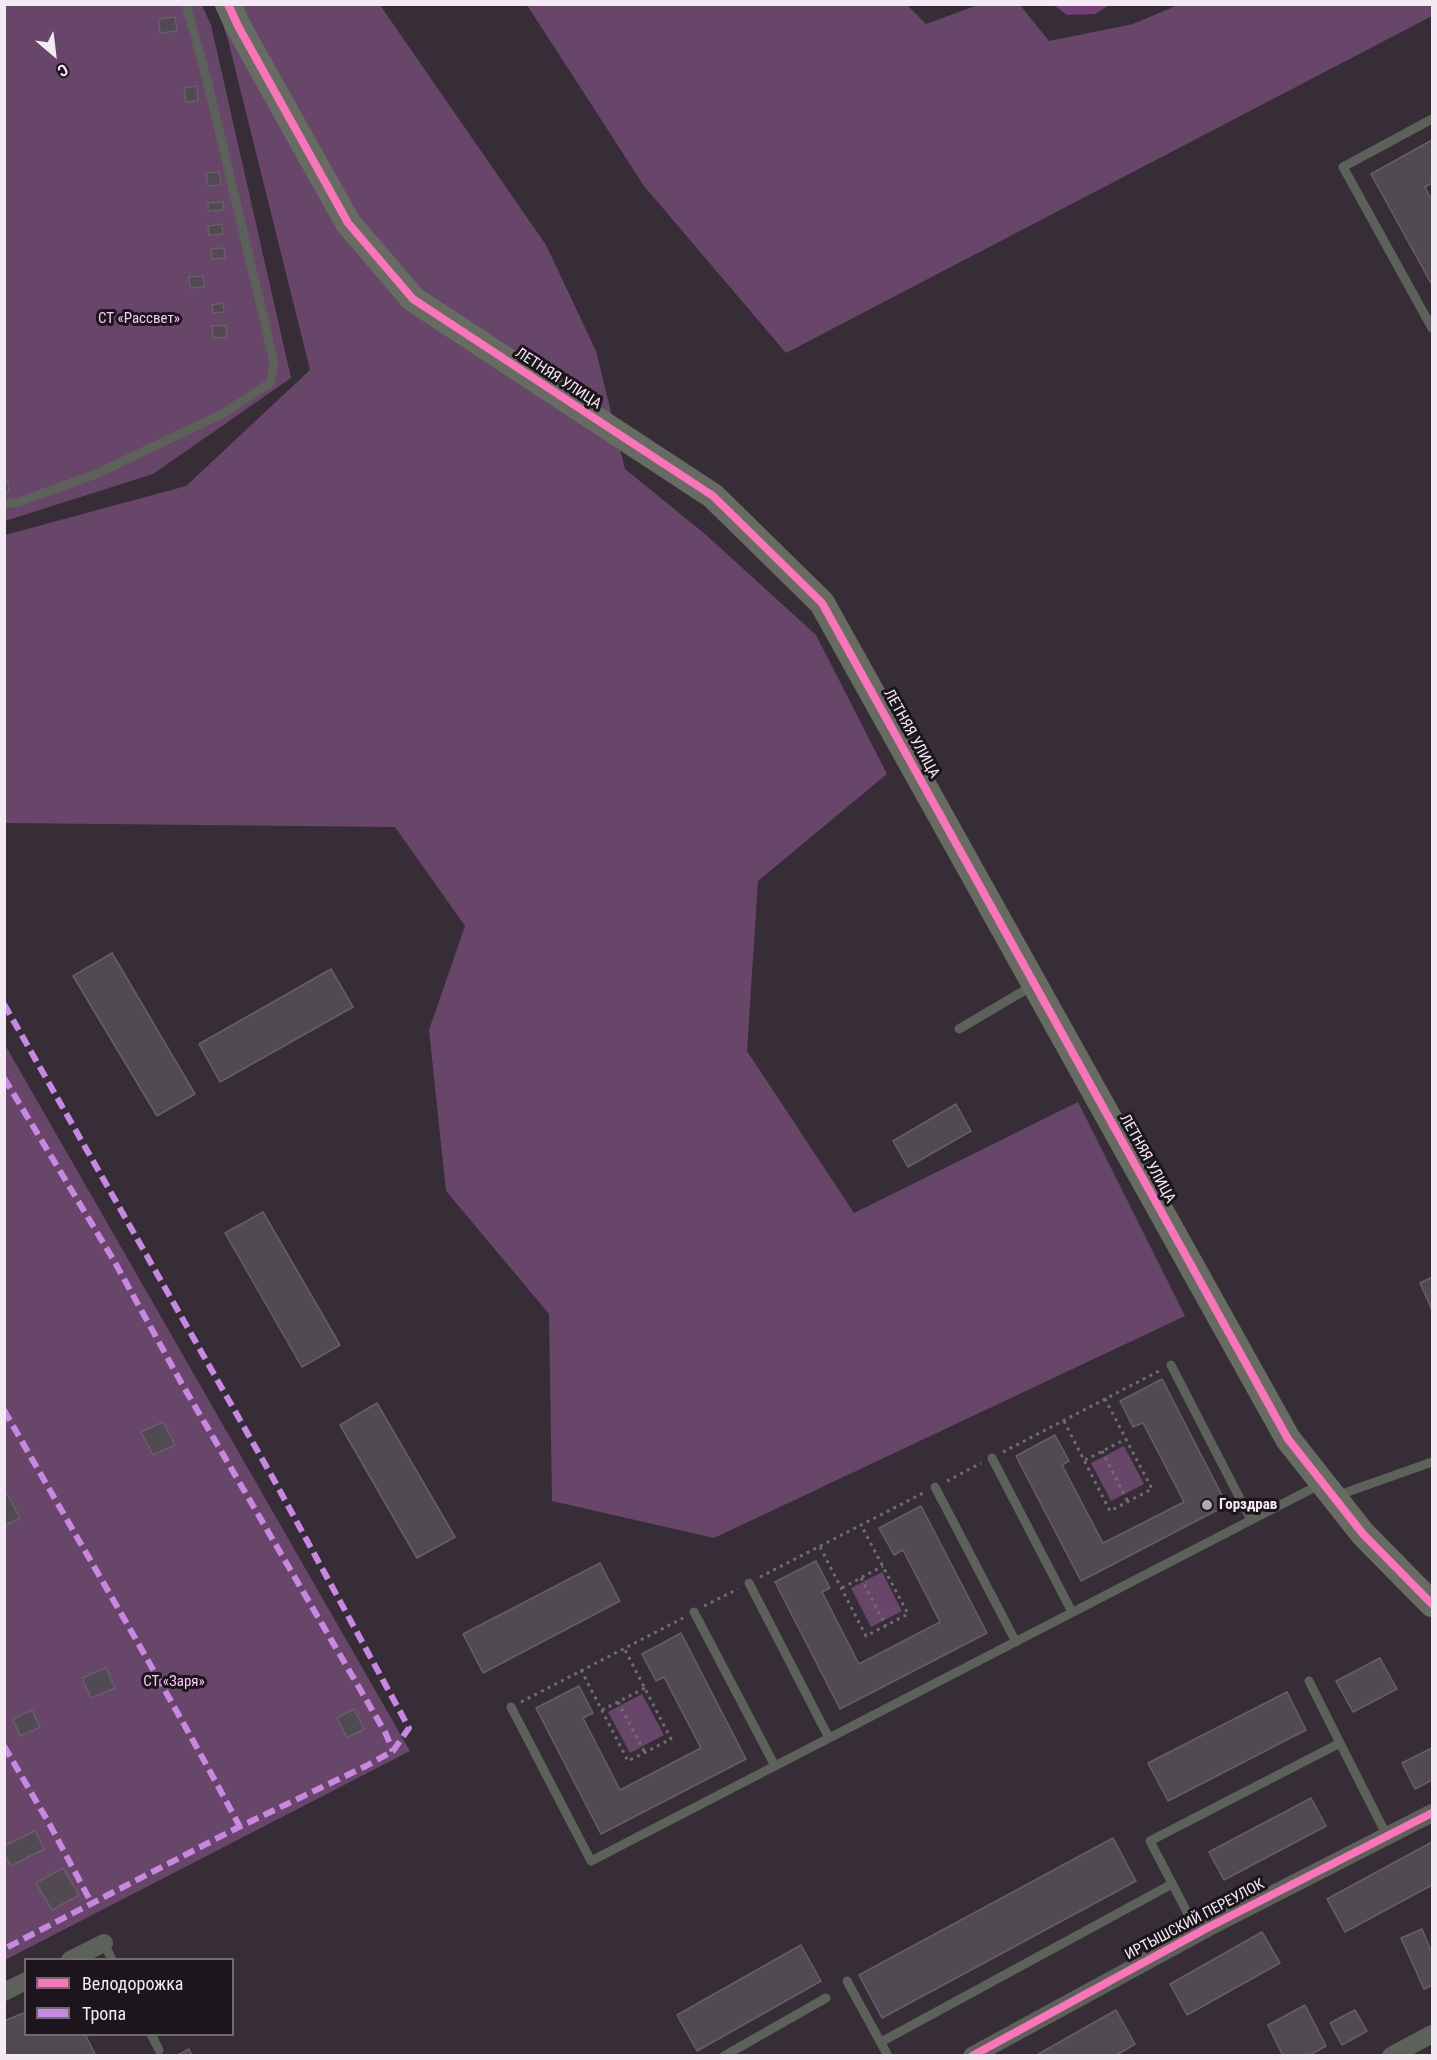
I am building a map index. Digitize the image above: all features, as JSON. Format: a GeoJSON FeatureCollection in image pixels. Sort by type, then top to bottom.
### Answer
{"type":"FeatureCollection","features":[{"type":"Feature","properties":{"kind":"street","name":"ЛЕТНЯЯ УЛИЦА"},"geometry":{"type":"LineString","coordinates":[[228,4],[238,26],[348,223],[412,299],[713,496],[822,603],[1288,1439],[1364,1534],[1432,1604]]}},
{"type":"Feature","properties":{"kind":"street","name":"ИРТЫШСКИЙ ПЕРЕУЛОК"},"geometry":{"type":"LineString","coordinates":[[972,2055],[1198,1933],[1432,1813]]}},
{"type":"Feature","properties":{"kind":"street"},"geometry":{"type":"LineString","coordinates":[[72,1958],[104,1943]]}},
{"type":"Feature","properties":{"kind":"street"},"geometry":{"type":"LineString","coordinates":[[4,1992],[24,1982]]}},
{"type":"Feature","properties":{"kind":"street"},"geometry":{"type":"LineString","coordinates":[[1391,2055],[1432,2034]]}},
{"type":"Feature","properties":{"kind":"lane"},"geometry":{"type":"LineString","coordinates":[[4,504],[19,502],[96,474],[224,413],[270,383],[274,362],[208,84],[186,4]]}},
{"type":"Feature","properties":{"kind":"lane"},"geometry":{"type":"LineString","coordinates":[[1432,119],[1343,167],[1432,328]]}},
{"type":"Feature","properties":{"kind":"lane"},"geometry":{"type":"LineString","coordinates":[[959,1029],[1035,985]]}},
{"type":"Feature","properties":{"kind":"lane"},"geometry":{"type":"LineString","coordinates":[[1171,1365],[1251,1520]]}},
{"type":"Feature","properties":{"kind":"lane"},"geometry":{"type":"LineString","coordinates":[[992,1458],[1072,1612]]}},
{"type":"Feature","properties":{"kind":"lane"},"geometry":{"type":"LineString","coordinates":[[511,1707],[591,1862],[1251,1520],[1328,1490],[1432,1462]]}},
{"type":"Feature","properties":{"kind":"lane"},"geometry":{"type":"LineString","coordinates":[[935,1487],[1016,1642]]}},
{"type":"Feature","properties":{"kind":"lane"},"geometry":{"type":"LineString","coordinates":[[749,1583],[829,1738]]}},
{"type":"Feature","properties":{"kind":"lane"},"geometry":{"type":"LineString","coordinates":[[694,1612],[775,1767]]}},
{"type":"Feature","properties":{"kind":"lane"},"geometry":{"type":"LineString","coordinates":[[1309,1681],[1387,1836]]}},
{"type":"Feature","properties":{"kind":"lane"},"geometry":{"type":"LineString","coordinates":[[1198,1933],[1150,1841],[1340,1743]]}},
{"type":"Feature","properties":{"kind":"lane"},"geometry":{"type":"LineString","coordinates":[[880,2042],[1172,1884]]}},
{"type":"Feature","properties":{"kind":"lane"},"geometry":{"type":"LineString","coordinates":[[104,1943],[112,1958]]}},
{"type":"Feature","properties":{"kind":"lane"},"geometry":{"type":"LineString","coordinates":[[847,1981],[888,2055]]}},
{"type":"Feature","properties":{"kind":"lane"},"geometry":{"type":"LineString","coordinates":[[724,2055],[826,1998]]}},
{"type":"Feature","properties":{"kind":"lane"},"geometry":{"type":"LineString","coordinates":[[152,2036],[159,2050]]}},
{"type":"Feature","properties":{"kind":"path"},"geometry":{"type":"LineString","coordinates":[[511,1707],[1171,1365]]}},
{"type":"Feature","properties":{"kind":"path"},"geometry":{"type":"LineString","coordinates":[[1064,1420],[1110,1511],[1128,1502],[1152,1489],[1105,1399]]}},
{"type":"Feature","properties":{"kind":"path"},"geometry":{"type":"LineString","coordinates":[[1084,1460],[1126,1439]]}},
{"type":"Feature","properties":{"kind":"path"},"geometry":{"type":"LineString","coordinates":[[1102,1451],[1128,1502]]}},
{"type":"Feature","properties":{"kind":"path"},"geometry":{"type":"LineString","coordinates":[[820,1546],[866,1636],[886,1626],[908,1614],[861,1525]]}},
{"type":"Feature","properties":{"kind":"path"},"geometry":{"type":"LineString","coordinates":[[841,1588],[883,1566]]}},
{"type":"Feature","properties":{"kind":"path"},"geometry":{"type":"LineString","coordinates":[[861,1578],[886,1626]]}},
{"type":"Feature","properties":{"kind":"path"},"geometry":{"type":"LineString","coordinates":[[581,1670],[628,1761],[671,1739],[624,1648]]}},
{"type":"Feature","properties":{"kind":"path"},"geometry":{"type":"LineString","coordinates":[[602,1710],[645,1688]]}},
{"type":"Feature","properties":{"kind":"path"},"geometry":{"type":"LineString","coordinates":[[618,1702],[645,1752]]}},
{"type":"Feature","properties":{"kind":"green space"},"geometry":{"type":"Polygon","coordinates":[[[1432,4],[1432,16],[786,353],[644,186],[527,5],[907,5],[926,24],[978,5],[1020,5],[1049,41],[1133,24],[1178,5],[1432,4]]]}},
{"type":"Feature","properties":{"kind":"green space","name":"СТ «Рассвет»"},"geometry":{"type":"Polygon","coordinates":[[[5,5],[202,5],[211,25],[291,378],[153,474],[5,521],[5,5]]]}},
{"type":"Feature","properties":{"kind":"green space"},"geometry":{"type":"Polygon","coordinates":[[[217,5],[380,5],[546,245],[596,351],[625,469],[705,534],[816,635],[887,774],[758,881],[747,1051],[854,1213],[1078,1102],[1185,1316],[714,1538],[552,1501],[549,1314],[446,1191],[429,1030],[465,926],[395,827],[5,823],[5,535],[186,486],[310,370],[228,40],[217,5]]]}},
{"type":"Feature","properties":{"kind":"green space","name":"СТ «Заря»"},"geometry":{"type":"Polygon","coordinates":[[[4,1043],[410,1751],[5,1960],[4,1960],[4,1043]]]}},
{"type":"Feature","properties":{"kind":"green space"},"geometry":{"type":"Polygon","coordinates":[[[1124,1446],[1144,1484],[1111,1501],[1091,1463],[1124,1446]]]}},
{"type":"Feature","properties":{"kind":"green space"},"geometry":{"type":"Polygon","coordinates":[[[882,1572],[902,1611],[871,1627],[851,1588],[882,1572]]]}},
{"type":"Feature","properties":{"kind":"green space"},"geometry":{"type":"Polygon","coordinates":[[[642,1694],[664,1735],[630,1753],[608,1712],[642,1694]]]}},
{"type":"Feature","properties":{"kind":"shaded area"},"geometry":{"type":"Polygon","coordinates":[[[1054,5],[1109,5],[1095,14],[1067,15],[1054,5]]]}},
{"type":"Feature","properties":{"kind":"building"},"geometry":{"type":"Polygon","coordinates":[[[175,17],[177,31],[160,33],[159,19],[175,17]]]}},
{"type":"Feature","properties":{"kind":"building"},"geometry":{"type":"Polygon","coordinates":[[[197,86],[198,101],[186,102],[184,88],[197,86]]]}},
{"type":"Feature","properties":{"kind":"building"},"geometry":{"type":"Polygon","coordinates":[[[1432,140],[1432,183],[1425,187],[1432,201],[1432,285],[1371,174],[1432,140]]]}},
{"type":"Feature","properties":{"kind":"building"},"geometry":{"type":"Polygon","coordinates":[[[219,172],[221,185],[208,186],[206,173],[219,172]]]}},
{"type":"Feature","properties":{"kind":"building"},"geometry":{"type":"Polygon","coordinates":[[[223,202],[224,210],[208,211],[208,203],[223,202]]]}},
{"type":"Feature","properties":{"kind":"building"},"geometry":{"type":"Polygon","coordinates":[[[222,224],[223,234],[209,235],[208,226],[222,224]]]}},
{"type":"Feature","properties":{"kind":"building"},"geometry":{"type":"Polygon","coordinates":[[[224,248],[225,258],[212,259],[211,249],[224,248]]]}},
{"type":"Feature","properties":{"kind":"building"},"geometry":{"type":"Polygon","coordinates":[[[203,276],[204,287],[190,288],[189,277],[203,276]]]}},
{"type":"Feature","properties":{"kind":"building"},"geometry":{"type":"Polygon","coordinates":[[[223,303],[224,312],[213,313],[212,305],[223,303]]]}},
{"type":"Feature","properties":{"kind":"building"},"geometry":{"type":"Polygon","coordinates":[[[226,325],[227,337],[213,338],[212,326],[226,325]]]}},
{"type":"Feature","properties":{"kind":"building"},"geometry":{"type":"Polygon","coordinates":[[[4,481],[8,481],[9,492],[4,492],[4,481]]]}},
{"type":"Feature","properties":{"kind":"building"},"geometry":{"type":"Polygon","coordinates":[[[112,953],[195,1094],[157,1116],[73,976],[112,953]]]}},
{"type":"Feature","properties":{"kind":"building"},"geometry":{"type":"Polygon","coordinates":[[[331,969],[353,1007],[220,1082],[199,1044],[331,969]]]}},
{"type":"Feature","properties":{"kind":"building"},"geometry":{"type":"Polygon","coordinates":[[[956,1104],[971,1131],[908,1167],[893,1141],[956,1104]]]}},
{"type":"Feature","properties":{"kind":"building"},"geometry":{"type":"Polygon","coordinates":[[[263,1212],[340,1345],[302,1367],[225,1233],[263,1212]]]}},
{"type":"Feature","properties":{"kind":"building"},"geometry":{"type":"Polygon","coordinates":[[[1432,1277],[1432,1310],[1420,1283],[1432,1277]]]}},
{"type":"Feature","properties":{"kind":"building"},"geometry":{"type":"Polygon","coordinates":[[[1162,1379],[1227,1505],[1081,1581],[1016,1456],[1055,1435],[1069,1461],[1062,1465],[1103,1543],[1184,1502],[1143,1423],[1133,1427],[1120,1401],[1162,1379]]]}},
{"type":"Feature","properties":{"kind":"building"},"geometry":{"type":"Polygon","coordinates":[[[377,1403],[455,1537],[417,1558],[340,1425],[377,1403]]]}},
{"type":"Feature","properties":{"kind":"building"},"geometry":{"type":"Polygon","coordinates":[[[163,1422],[175,1445],[153,1455],[141,1432],[163,1422]]]}},
{"type":"Feature","properties":{"kind":"building"},"geometry":{"type":"Polygon","coordinates":[[[7,1494],[20,1518],[4,1526],[4,1495],[7,1494]]]}},
{"type":"Feature","properties":{"kind":"building"},"geometry":{"type":"Polygon","coordinates":[[[921,1506],[987,1633],[840,1709],[775,1582],[816,1561],[830,1588],[822,1592],[859,1664],[940,1622],[903,1550],[894,1555],[879,1528],[921,1506]]]}},
{"type":"Feature","properties":{"kind":"building"},"geometry":{"type":"Polygon","coordinates":[[[600,1563],[620,1601],[483,1673],[463,1634],[600,1563]]]}},
{"type":"Feature","properties":{"kind":"building"},"geometry":{"type":"Polygon","coordinates":[[[681,1633],[746,1759],[601,1834],[536,1708],[579,1686],[593,1713],[583,1718],[620,1790],[701,1748],[664,1677],[656,1681],[642,1654],[681,1633]]]}},
{"type":"Feature","properties":{"kind":"building"},"geometry":{"type":"Polygon","coordinates":[[[1380,1658],[1397,1689],[1353,1712],[1336,1681],[1380,1658]]]}},
{"type":"Feature","properties":{"kind":"building"},"geometry":{"type":"Polygon","coordinates":[[[106,1668],[115,1688],[91,1698],[82,1678],[106,1668]]]}},
{"type":"Feature","properties":{"kind":"building"},"geometry":{"type":"Polygon","coordinates":[[[1287,1692],[1306,1730],[1168,1801],[1148,1763],[1287,1692]]]}},
{"type":"Feature","properties":{"kind":"building"},"geometry":{"type":"Polygon","coordinates":[[[354,1709],[364,1729],[347,1738],[337,1718],[354,1709]]]}},
{"type":"Feature","properties":{"kind":"building"},"geometry":{"type":"Polygon","coordinates":[[[32,1710],[40,1727],[20,1736],[13,1719],[32,1710]]]}},
{"type":"Feature","properties":{"kind":"building"},"geometry":{"type":"Polygon","coordinates":[[[1432,1748],[1432,1780],[1415,1789],[1402,1763],[1432,1748]]]}},
{"type":"Feature","properties":{"kind":"building"},"geometry":{"type":"Polygon","coordinates":[[[1311,1798],[1326,1826],[1224,1880],[1209,1852],[1311,1798]]]}},
{"type":"Feature","properties":{"kind":"building"},"geometry":{"type":"Polygon","coordinates":[[[35,1831],[44,1849],[11,1866],[4,1853],[4,1846],[35,1831]]]}},
{"type":"Feature","properties":{"kind":"building"},"geometry":{"type":"Polygon","coordinates":[[[1113,1838],[1136,1881],[882,2018],[859,1975],[1113,1838]]]}},
{"type":"Feature","properties":{"kind":"building"},"geometry":{"type":"Polygon","coordinates":[[[1432,1842],[1432,1885],[1345,1932],[1327,1899],[1432,1842]]]}},
{"type":"Feature","properties":{"kind":"building"},"geometry":{"type":"Polygon","coordinates":[[[63,1868],[79,1895],[52,1910],[36,1883],[63,1868]]]}},
{"type":"Feature","properties":{"kind":"building"},"geometry":{"type":"Polygon","coordinates":[[[1422,1929],[1432,1953],[1432,1985],[1424,1989],[1401,1938],[1422,1929]]]}},
{"type":"Feature","properties":{"kind":"building"},"geometry":{"type":"Polygon","coordinates":[[[1262,1932],[1280,1963],[1187,2015],[1170,1984],[1262,1932]]]}},
{"type":"Feature","properties":{"kind":"building"},"geometry":{"type":"Polygon","coordinates":[[[801,1945],[821,1981],[697,2051],[677,2015],[801,1945]]]}},
{"type":"Feature","properties":{"kind":"building"},"geometry":{"type":"Polygon","coordinates":[[[1305,2005],[1326,2046],[1308,2056],[1283,2056],[1268,2025],[1305,2005]]]}},
{"type":"Feature","properties":{"kind":"building"},"geometry":{"type":"Polygon","coordinates":[[[1116,2010],[1135,2044],[1115,2056],[1035,2056],[1116,2010]]]}},
{"type":"Feature","properties":{"kind":"building"},"geometry":{"type":"Polygon","coordinates":[[[1355,2010],[1367,2031],[1342,2045],[1330,2023],[1355,2010]]]}},
{"type":"Feature","properties":{"kind":"building"},"geometry":{"type":"Polygon","coordinates":[[[24,2013],[24,2036],[86,2036],[96,2056],[4,2056],[4,2021],[24,2013]]]}},
{"type":"Feature","properties":{"kind":"building"},"geometry":{"type":"Polygon","coordinates":[[[189,2049],[192,2056],[176,2056],[189,2049]]]}},
{"type":"Feature","properties":{"kind":"marked path"},"geometry":{"type":"LineString","coordinates":[[4,1004],[274,1480],[409,1728],[393,1751],[366,1766],[235,1829],[4,1949]]}},
{"type":"Feature","properties":{"kind":"marked path"},"geometry":{"type":"LineString","coordinates":[[4,1078],[113,1259],[182,1384],[385,1732],[393,1751]]}},
{"type":"Feature","properties":{"kind":"marked path"},"geometry":{"type":"LineString","coordinates":[[4,1410],[240,1827]]}},
{"type":"Feature","properties":{"kind":"marked path"},"geometry":{"type":"LineString","coordinates":[[4,1746],[92,1904]]}},
{"type":"Feature","properties":{"kind":"cycle path"},"geometry":{"type":"LineString","coordinates":[[228,4],[238,26],[348,223],[413,299],[713,496],[822,603],[1288,1439],[1363,1534],[1432,1604]]}},
{"type":"Feature","properties":{"kind":"cycle path"},"geometry":{"type":"LineString","coordinates":[[972,2056],[1207,1928],[1432,1813]]}},
{"type":"Feature","properties":{"kind":"place","name":"Горздрав"},"geometry":{"type":"Point","coordinates":[1207,1505]}}]}
